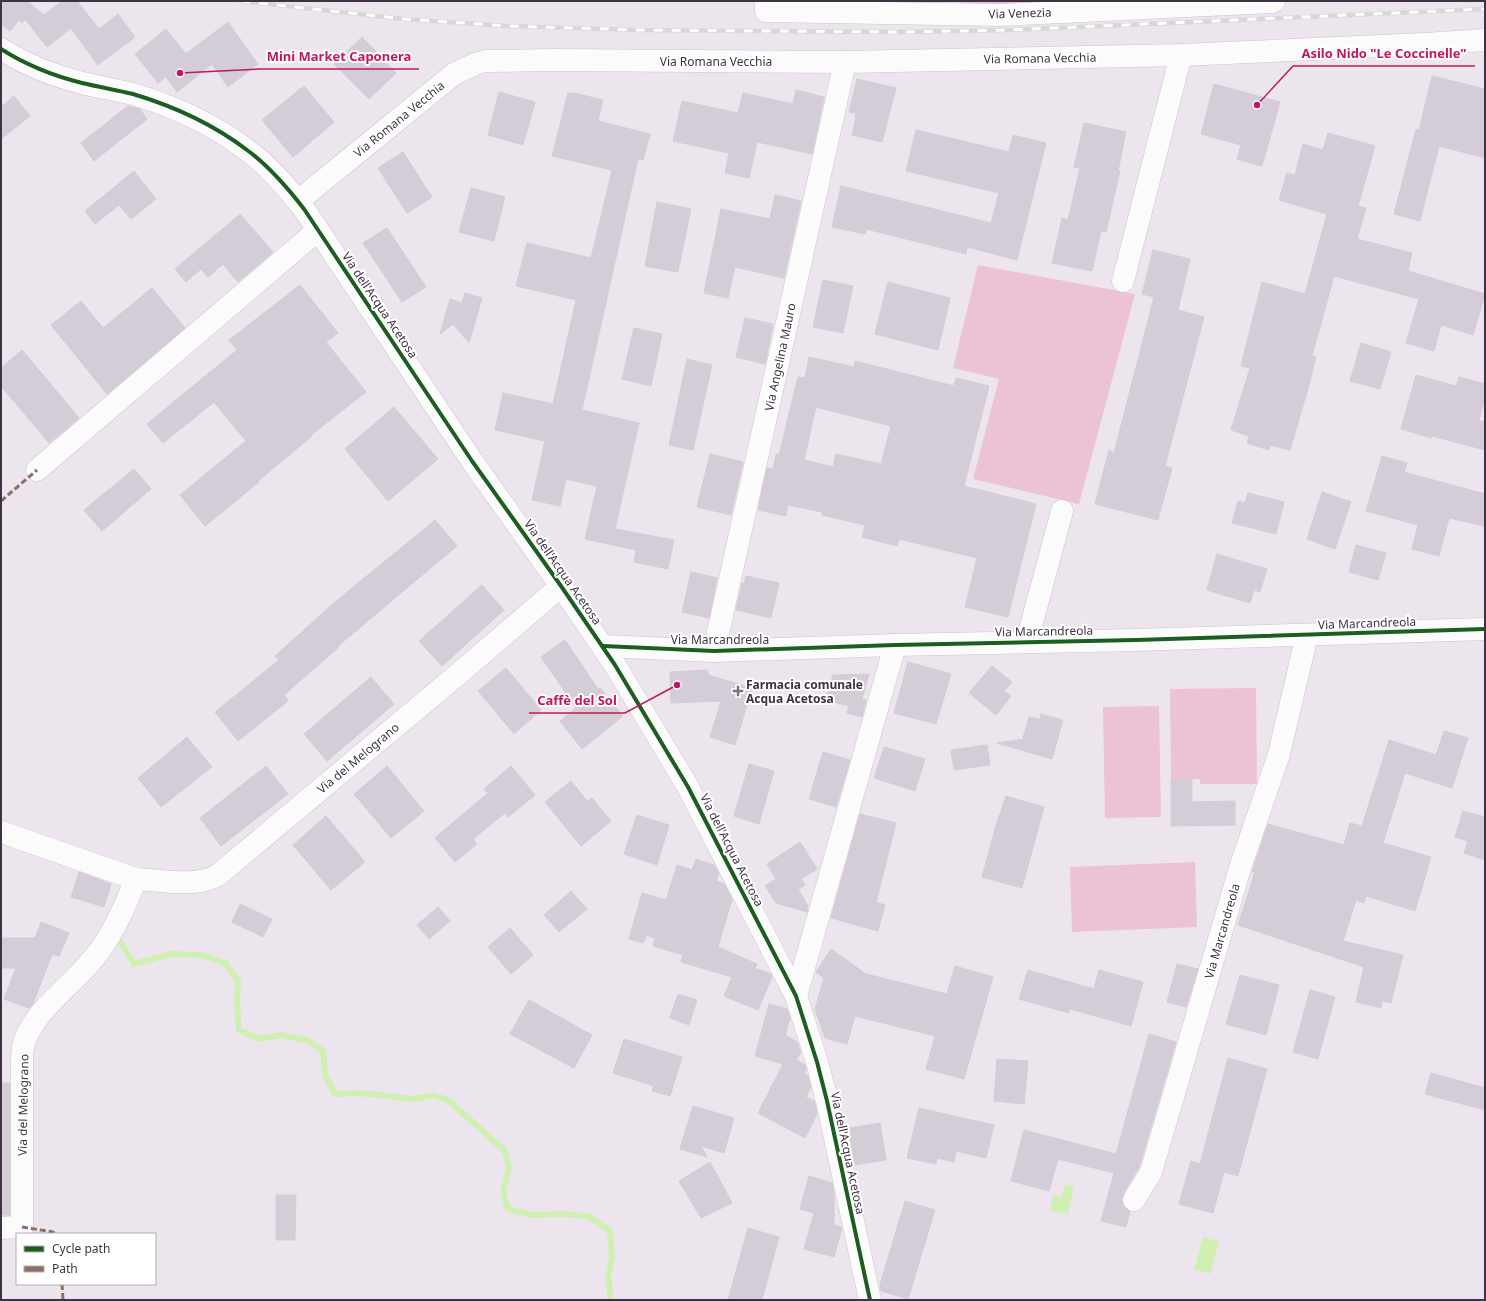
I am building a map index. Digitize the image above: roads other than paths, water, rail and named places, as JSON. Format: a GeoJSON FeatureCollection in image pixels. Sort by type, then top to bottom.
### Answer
{"type":"FeatureCollection","features":[{"type":"Feature","properties":{"kind":"street","name":"Via Venezia"},"geometry":{"type":"LineString","coordinates":[[766,6],[1000,15],[1274,1]]}},
{"type":"Feature","properties":{"kind":"street","name":"Via Romana Vecchia"},"geometry":{"type":"LineString","coordinates":[[298,201],[454,74],[475,64],[498,60],[845,62],[1181,55],[1417,45],[1485,40]]}},
{"type":"Feature","properties":{"kind":"street","name":"Via dell'Acqua Acetosa"},"geometry":{"type":"LineString","coordinates":[[1,49],[51,74],[134,95],[169,107],[208,124],[247,150],[276,176],[298,201],[472,461],[603,646],[688,787],[796,996],[817,1062],[827,1101],[870,1300]]}},
{"type":"Feature","properties":{"kind":"street"},"geometry":{"type":"LineString","coordinates":[[1123,281],[1181,55]]}},
{"type":"Feature","properties":{"kind":"street","name":"Via Angelina Mauro"},"geometry":{"type":"LineString","coordinates":[[714,652],[845,62]]}},
{"type":"Feature","properties":{"kind":"street"},"geometry":{"type":"LineString","coordinates":[[37,470],[318,230]]}},
{"type":"Feature","properties":{"kind":"street","name":"Via Marcandreola"},"geometry":{"type":"LineString","coordinates":[[1028,641],[1062,511]]}},
{"type":"Feature","properties":{"kind":"street","name":"Via del Melograno"},"geometry":{"type":"LineString","coordinates":[[1,832],[136,879],[194,883],[210,879],[218,875],[561,586]]}},
{"type":"Feature","properties":{"kind":"street","name":"Via Marcandreola"},"geometry":{"type":"LineString","coordinates":[[603,646],[714,652],[1028,641],[1136,640],[1485,629]]}},
{"type":"Feature","properties":{"kind":"street","name":"Via Marcandreola"},"geometry":{"type":"LineString","coordinates":[[1134,1200],[1152,1172],[1240,868],[1279,754],[1307,635]]}},
{"type":"Feature","properties":{"kind":"street"},"geometry":{"type":"LineString","coordinates":[[796,996],[895,645]]}},
{"type":"Feature","properties":{"kind":"street","name":"Via del Melograno"},"geometry":{"type":"LineString","coordinates":[[1,1228],[22,1228],[22,1066],[24,1047],[28,1034],[42,1013],[75,980],[100,950],[119,918],[136,879]]}},
{"type":"Feature","properties":{"kind":"waterway"},"geometry":{"type":"LineString","coordinates":[[120,942],[134,964],[172,954],[201,955],[225,963],[238,981],[237,1003],[239,1030],[259,1039],[281,1035],[307,1040],[323,1051],[325,1075],[335,1094],[360,1093],[414,1099],[433,1095],[448,1100],[504,1150],[509,1167],[503,1191],[508,1209],[532,1215],[567,1214],[590,1217],[610,1231],[612,1257],[608,1275],[610,1297],[612,1300]]}},
{"type":"Feature","properties":{"kind":"railway"},"geometry":{"type":"LineString","coordinates":[[241,1],[404,19],[508,26],[637,30],[900,32],[1009,30],[1485,9]]}},
{"type":"Feature","properties":{"kind":"place","name":"Mini Market Caponera"},"geometry":{"type":"Point","coordinates":[180,73]}},
{"type":"Feature","properties":{"kind":"place","name":"Asilo Nido \"Le Coccinelle\""},"geometry":{"type":"Point","coordinates":[1257,105]}},
{"type":"Feature","properties":{"kind":"place","name":"Caffè del Sol"},"geometry":{"type":"Point","coordinates":[677,685]}},
{"type":"Feature","properties":{"kind":"place","name":"Farmacia comunale Acqua Acetosa"},"geometry":{"type":"Point","coordinates":[738,691]}}]}
